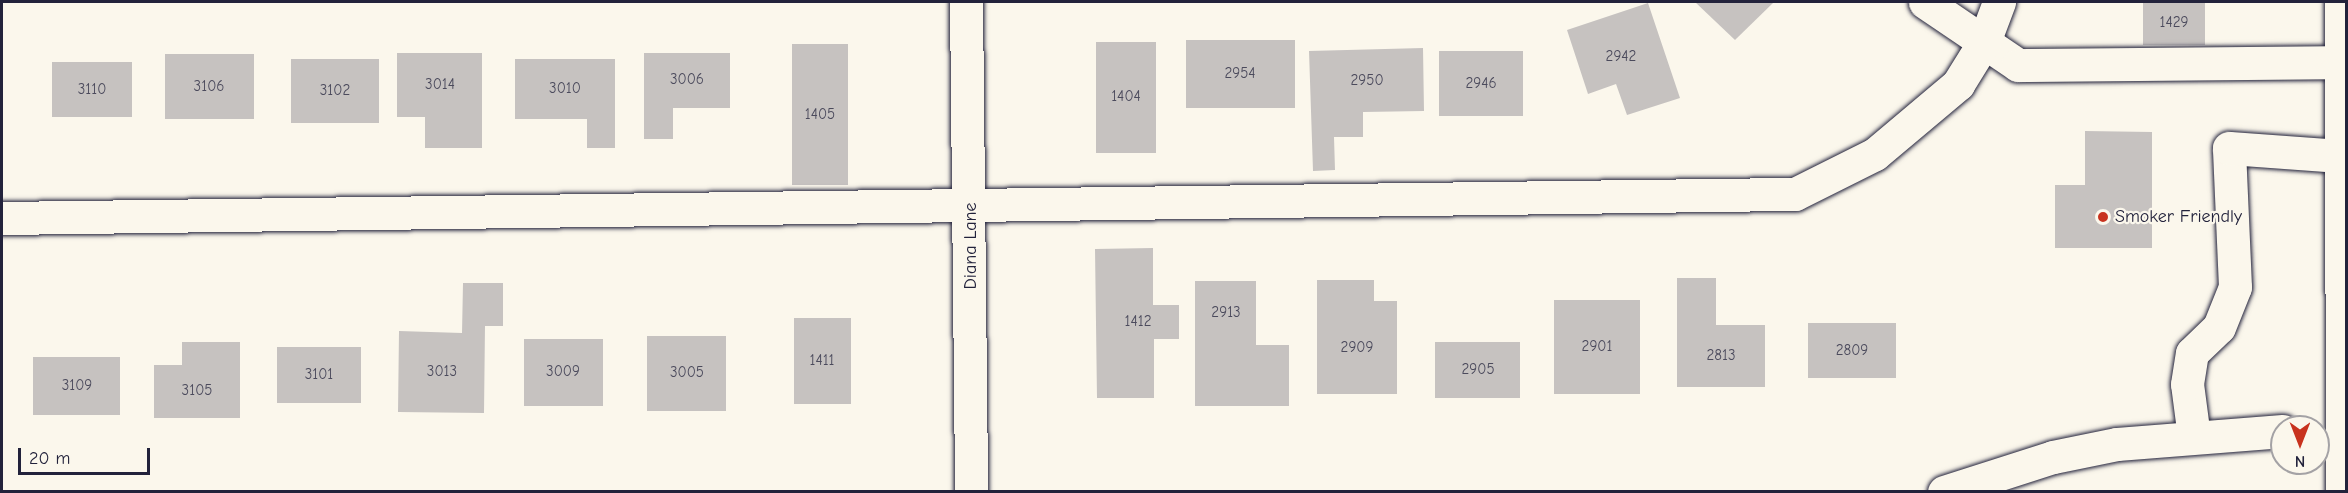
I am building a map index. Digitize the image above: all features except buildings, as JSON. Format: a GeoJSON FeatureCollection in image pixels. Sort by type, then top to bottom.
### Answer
{"type":"FeatureCollection","features":[{"type":"Feature","properties":{"kind":"main road","name":"Diana Lane"},"geometry":{"type":"LineString","coordinates":[[966,2],[971,205],[971,492]]}},
{"type":"Feature","properties":{"kind":"main road"},"geometry":{"type":"LineString","coordinates":[[1925,2],[2018,65],[2342,69]]}},
{"type":"Feature","properties":{"kind":"main road"},"geometry":{"type":"LineString","coordinates":[[2,218],[1795,194],[1875,154],[1958,84],[1984,42],[1999,2]]}},
{"type":"Feature","properties":{"kind":"main road"},"geometry":{"type":"LineString","coordinates":[[2341,2],[2341,156],[2335,427],[2342,492]]}},
{"type":"Feature","properties":{"kind":"main road"},"geometry":{"type":"LineString","coordinates":[[2194,436],[2187,384],[2192,353],[2219,327],[2235,286],[2229,148],[2341,156]]}},
{"type":"Feature","properties":{"kind":"main road"},"geometry":{"type":"LineString","coordinates":[[1944,492],[2053,457],[2116,444],[2270,432]]}},
{"type":"Feature","properties":{"kind":"place","name":"Smoker Friendly"},"geometry":{"type":"Point","coordinates":[2103,217]}}]}
